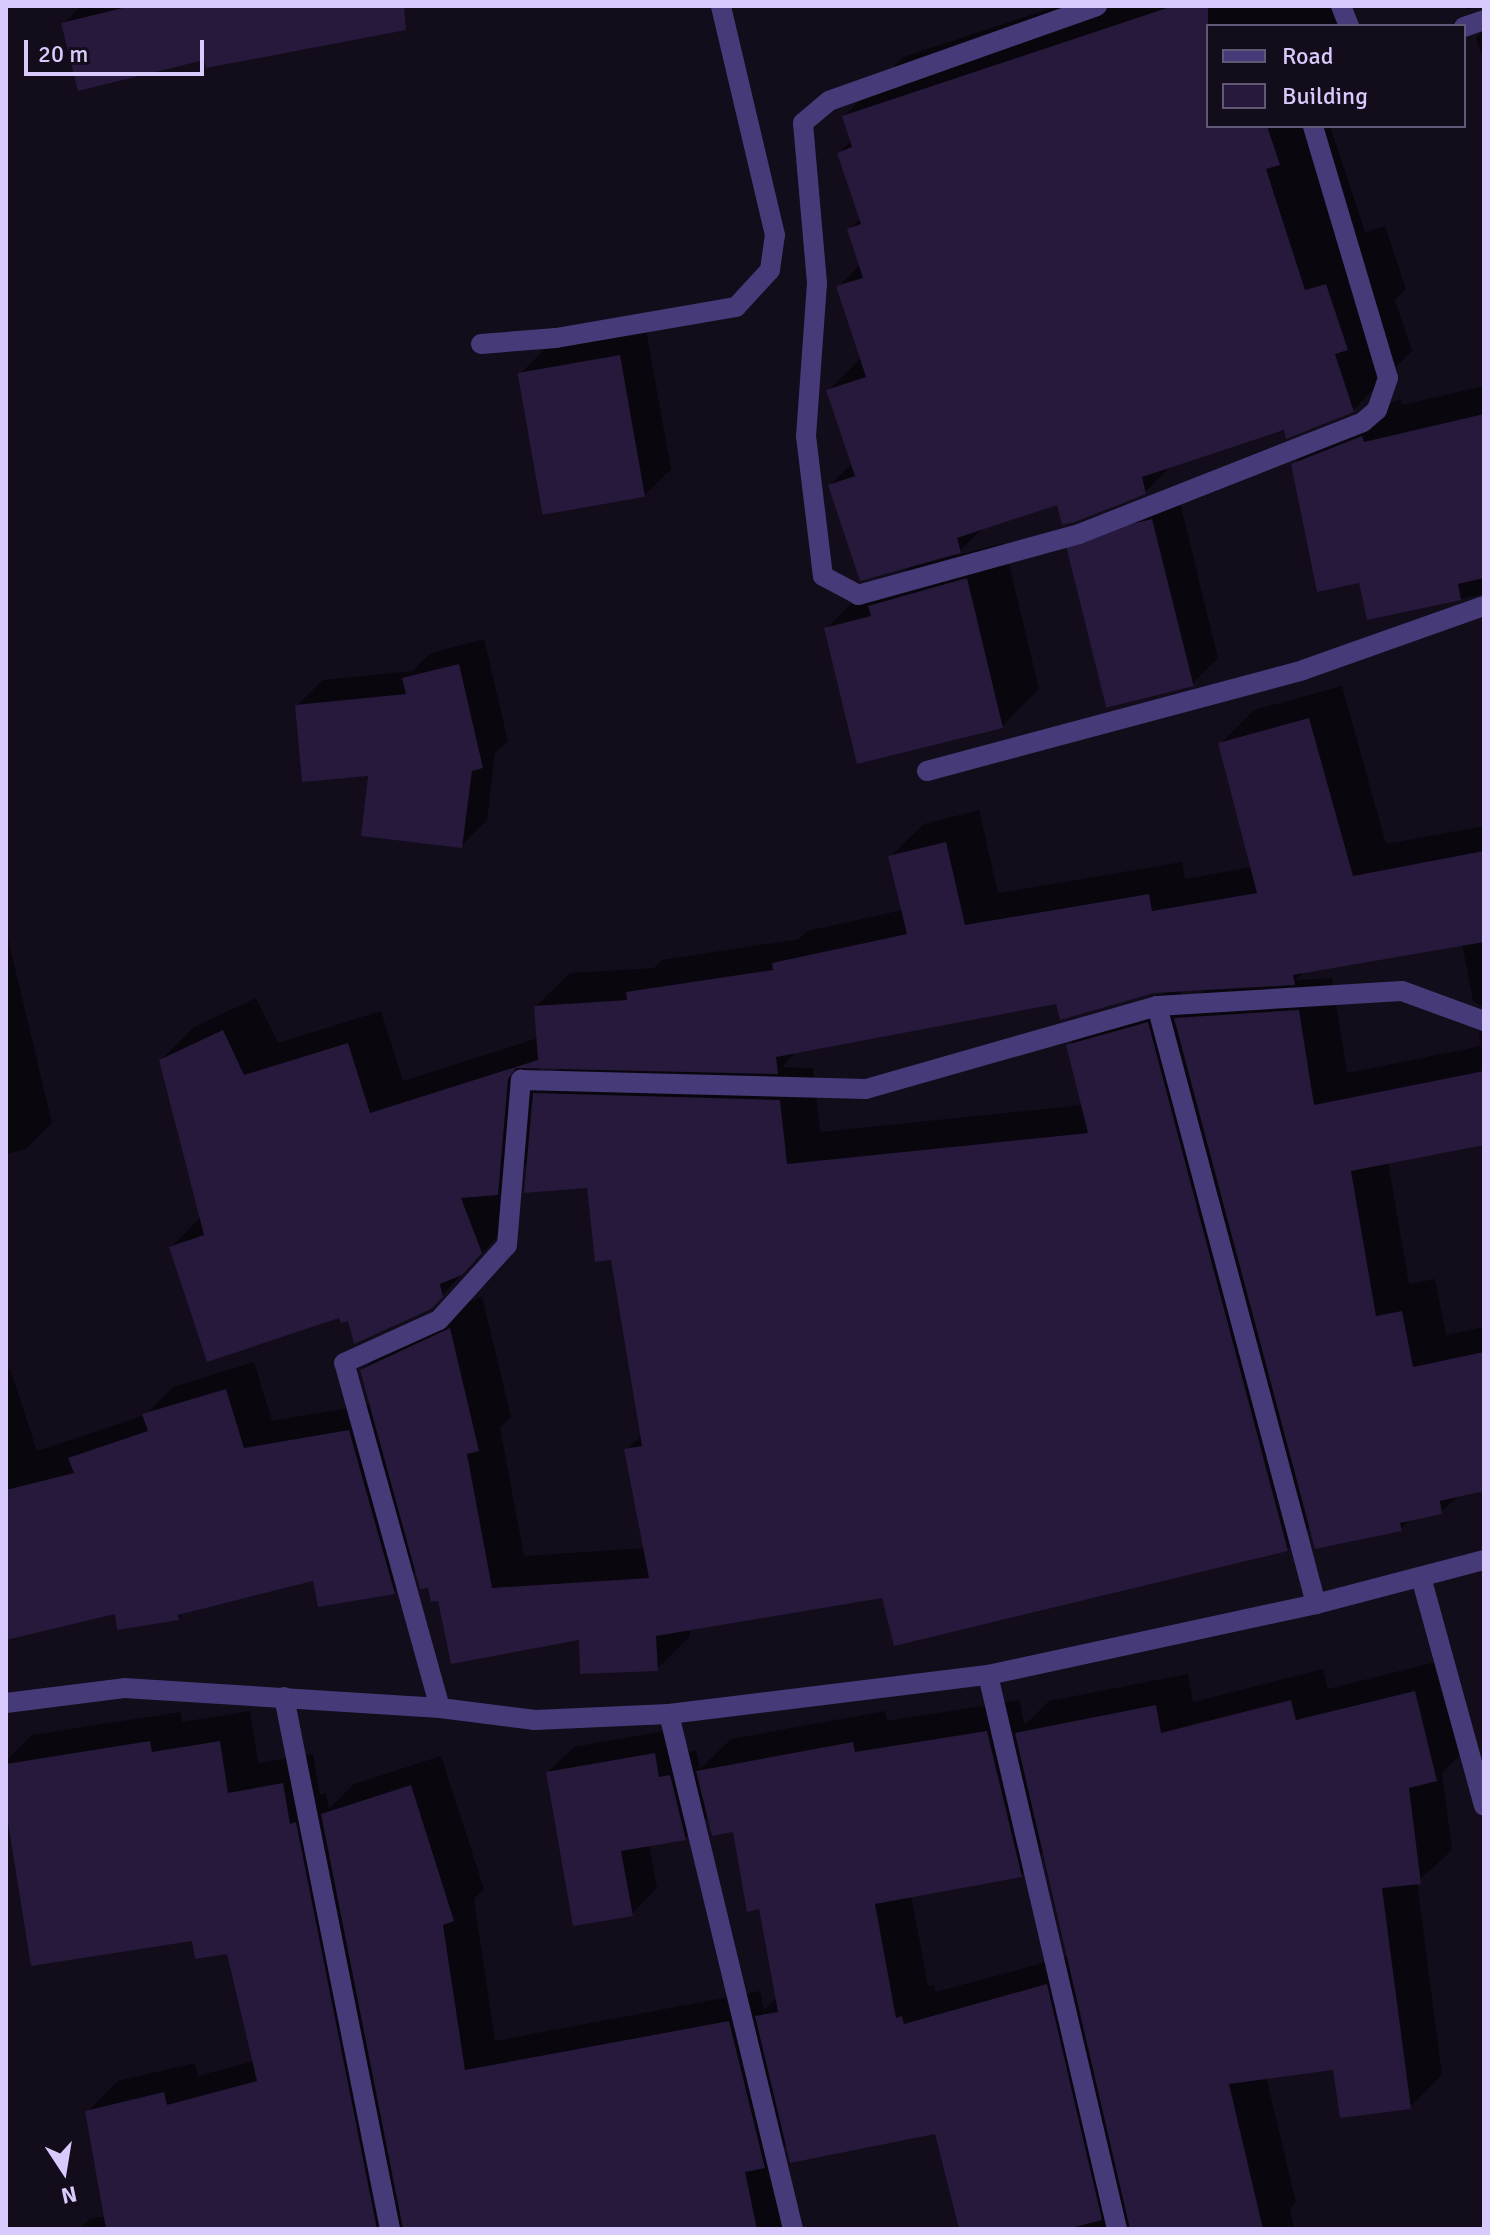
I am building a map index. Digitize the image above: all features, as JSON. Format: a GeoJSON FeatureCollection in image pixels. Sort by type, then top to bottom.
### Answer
{"type":"FeatureCollection","features":[{"type":"Feature","properties":{"kind":"street"},"geometry":{"type":"LineString","coordinates":[[481,344],[556,338],[736,307],[770,270],[775,235],[721,6]]}},
{"type":"Feature","properties":{"kind":"street"},"geometry":{"type":"LineString","coordinates":[[1097,6],[829,101],[803,123],[817,283],[806,436],[823,576],[858,595],[871,596],[1079,534],[1363,422],[1377,410],[1388,378],[1314,128]]}},
{"type":"Feature","properties":{"kind":"street"},"geometry":{"type":"LineString","coordinates":[[927,771],[1303,670],[1484,606]]}},
{"type":"Feature","properties":{"kind":"street"},"geometry":{"type":"LineString","coordinates":[[440,1708],[344,1363],[439,1320],[507,1245],[521,1080],[866,1089],[1157,1006],[1402,991],[1484,1021]]}},
{"type":"Feature","properties":{"kind":"street"},"geometry":{"type":"LineString","coordinates":[[1157,1006],[1316,1604]]}},
{"type":"Feature","properties":{"kind":"street"},"geometry":{"type":"LineString","coordinates":[[6,1703],[124,1688],[440,1708],[535,1720],[669,1714],[988,1675],[1316,1604],[1484,1560]]}},
{"type":"Feature","properties":{"kind":"street"},"geometry":{"type":"LineString","coordinates":[[1421,1577],[1484,1805]]}},
{"type":"Feature","properties":{"kind":"street"},"geometry":{"type":"LineString","coordinates":[[988,1675],[1117,2229]]}},
{"type":"Feature","properties":{"kind":"street"},"geometry":{"type":"LineString","coordinates":[[284,1697],[390,2229]]}},
{"type":"Feature","properties":{"kind":"street"},"geometry":{"type":"LineString","coordinates":[[669,1714],[793,2229]]}},
{"type":"Feature","properties":{"kind":"building"},"geometry":{"type":"Polygon","coordinates":[[[131,6],[404,6],[406,30],[206,68],[204,60],[78,91],[61,23],[131,6]]]}},
{"type":"Feature","properties":{"kind":"building"},"geometry":{"type":"Polygon","coordinates":[[[1173,6],[1208,6],[1206,128],[1268,128],[1280,165],[1266,169],[1305,290],[1326,284],[1348,350],[1335,354],[1354,412],[1286,439],[1284,430],[1142,477],[1146,494],[1075,522],[1062,525],[1057,505],[957,538],[961,553],[860,581],[828,485],[855,476],[826,390],[866,377],[836,286],[863,278],[847,229],[861,224],[837,153],[852,147],[842,116],[1173,6]]]}},
{"type":"Feature","properties":{"kind":"building"},"geometry":{"type":"Polygon","coordinates":[[[620,355],[645,497],[543,515],[518,373],[620,355]]]}},
{"type":"Feature","properties":{"kind":"building"},"geometry":{"type":"Polygon","coordinates":[[[1484,414],[1484,578],[1458,584],[1461,600],[1367,620],[1359,583],[1317,592],[1291,464],[1362,436],[1364,442],[1484,414]]]}},
{"type":"Feature","properties":{"kind":"building"},"geometry":{"type":"Polygon","coordinates":[[[1152,519],[1194,686],[1106,708],[1065,541],[1152,519]]]}},
{"type":"Feature","properties":{"kind":"building"},"geometry":{"type":"Polygon","coordinates":[[[967,578],[1003,728],[857,764],[824,628],[871,616],[868,606],[967,578]]]}},
{"type":"Feature","properties":{"kind":"building"},"geometry":{"type":"Polygon","coordinates":[[[459,664],[483,768],[472,771],[462,848],[361,836],[368,776],[302,782],[295,705],[406,694],[402,678],[459,664]]]}},
{"type":"Feature","properties":{"kind":"building"},"geometry":{"type":"Polygon","coordinates":[[[1309,718],[1353,876],[1484,851],[1484,942],[1293,975],[1295,985],[1154,993],[1060,1020],[1056,1004],[776,1057],[778,1074],[516,1068],[508,1079],[498,1195],[461,1198],[482,1253],[462,1275],[440,1284],[443,1297],[431,1309],[354,1344],[348,1321],[341,1323],[339,1318],[207,1362],[169,1247],[204,1235],[159,1060],[223,1030],[244,1075],[348,1043],[370,1113],[538,1060],[534,1006],[627,1000],[626,992],[773,970],[772,963],[907,934],[888,856],[946,842],[965,925],[1149,894],[1152,911],[1257,893],[1218,743],[1309,718]]]}},
{"type":"Feature","properties":{"kind":"building"},"geometry":{"type":"Polygon","coordinates":[[[1299,1010],[1314,1105],[1484,1071],[1484,1145],[1351,1171],[1376,1316],[1402,1311],[1413,1367],[1484,1352],[1484,1491],[1440,1501],[1442,1514],[1400,1523],[1402,1531],[1315,1549],[1174,1018],[1299,1010]]]}},
{"type":"Feature","properties":{"kind":"building"},"geometry":{"type":"Polygon","coordinates":[[[1148,1022],[1288,1551],[894,1646],[882,1598],[656,1636],[658,1671],[580,1674],[579,1640],[451,1664],[438,1601],[431,1602],[428,1588],[420,1589],[360,1370],[450,1328],[479,1451],[467,1454],[492,1588],[649,1578],[624,1449],[642,1446],[611,1260],[595,1262],[587,1188],[524,1193],[533,1093],[780,1100],[787,1164],[1088,1133],[1066,1045],[1148,1022]]]}},
{"type":"Feature","properties":{"kind":"building"},"geometry":{"type":"Polygon","coordinates":[[[226,1389],[244,1448],[349,1430],[395,1594],[318,1607],[313,1581],[178,1615],[179,1620],[117,1630],[115,1614],[6,1640],[6,1490],[74,1473],[68,1458],[148,1431],[142,1414],[226,1389]]]}},
{"type":"Feature","properties":{"kind":"building"},"geometry":{"type":"Polygon","coordinates":[[[1415,1691],[1437,1781],[1409,1788],[1421,1884],[1382,1888],[1411,2109],[1340,2118],[1333,2070],[1229,2084],[1263,2229],[1130,2229],[1015,1733],[1156,1705],[1161,1733],[1291,1700],[1296,1720],[1415,1691]]]}},
{"type":"Feature","properties":{"kind":"building"},"geometry":{"type":"Polygon","coordinates":[[[987,1731],[1022,1877],[875,1904],[896,2018],[902,2016],[904,2024],[1047,1984],[1102,2220],[1067,2229],[959,2229],[935,2134],[790,2163],[755,2016],[778,2012],[759,1909],[747,1912],[733,1832],[712,1836],[696,1771],[853,1742],[855,1752],[987,1731]]]}},
{"type":"Feature","properties":{"kind":"building"},"geometry":{"type":"Polygon","coordinates":[[[150,1741],[152,1752],[220,1741],[228,1793],[283,1783],[290,1824],[296,1822],[377,2229],[106,2229],[85,2111],[164,2092],[167,2105],[257,2081],[227,1954],[195,1959],[192,1941],[31,1966],[6,1810],[6,1764],[150,1741]]]}},
{"type":"Feature","properties":{"kind":"building"},"geometry":{"type":"Polygon","coordinates":[[[655,1753],[659,1777],[670,1775],[686,1840],[621,1851],[633,1916],[573,1926],[546,1772],[655,1753]]]}},
{"type":"Feature","properties":{"kind":"building"},"geometry":{"type":"Polygon","coordinates":[[[411,1785],[454,1921],[443,1925],[465,2070],[729,2021],[765,2168],[745,2172],[757,2229],[403,2229],[321,1814],[411,1785]]]}}]}
